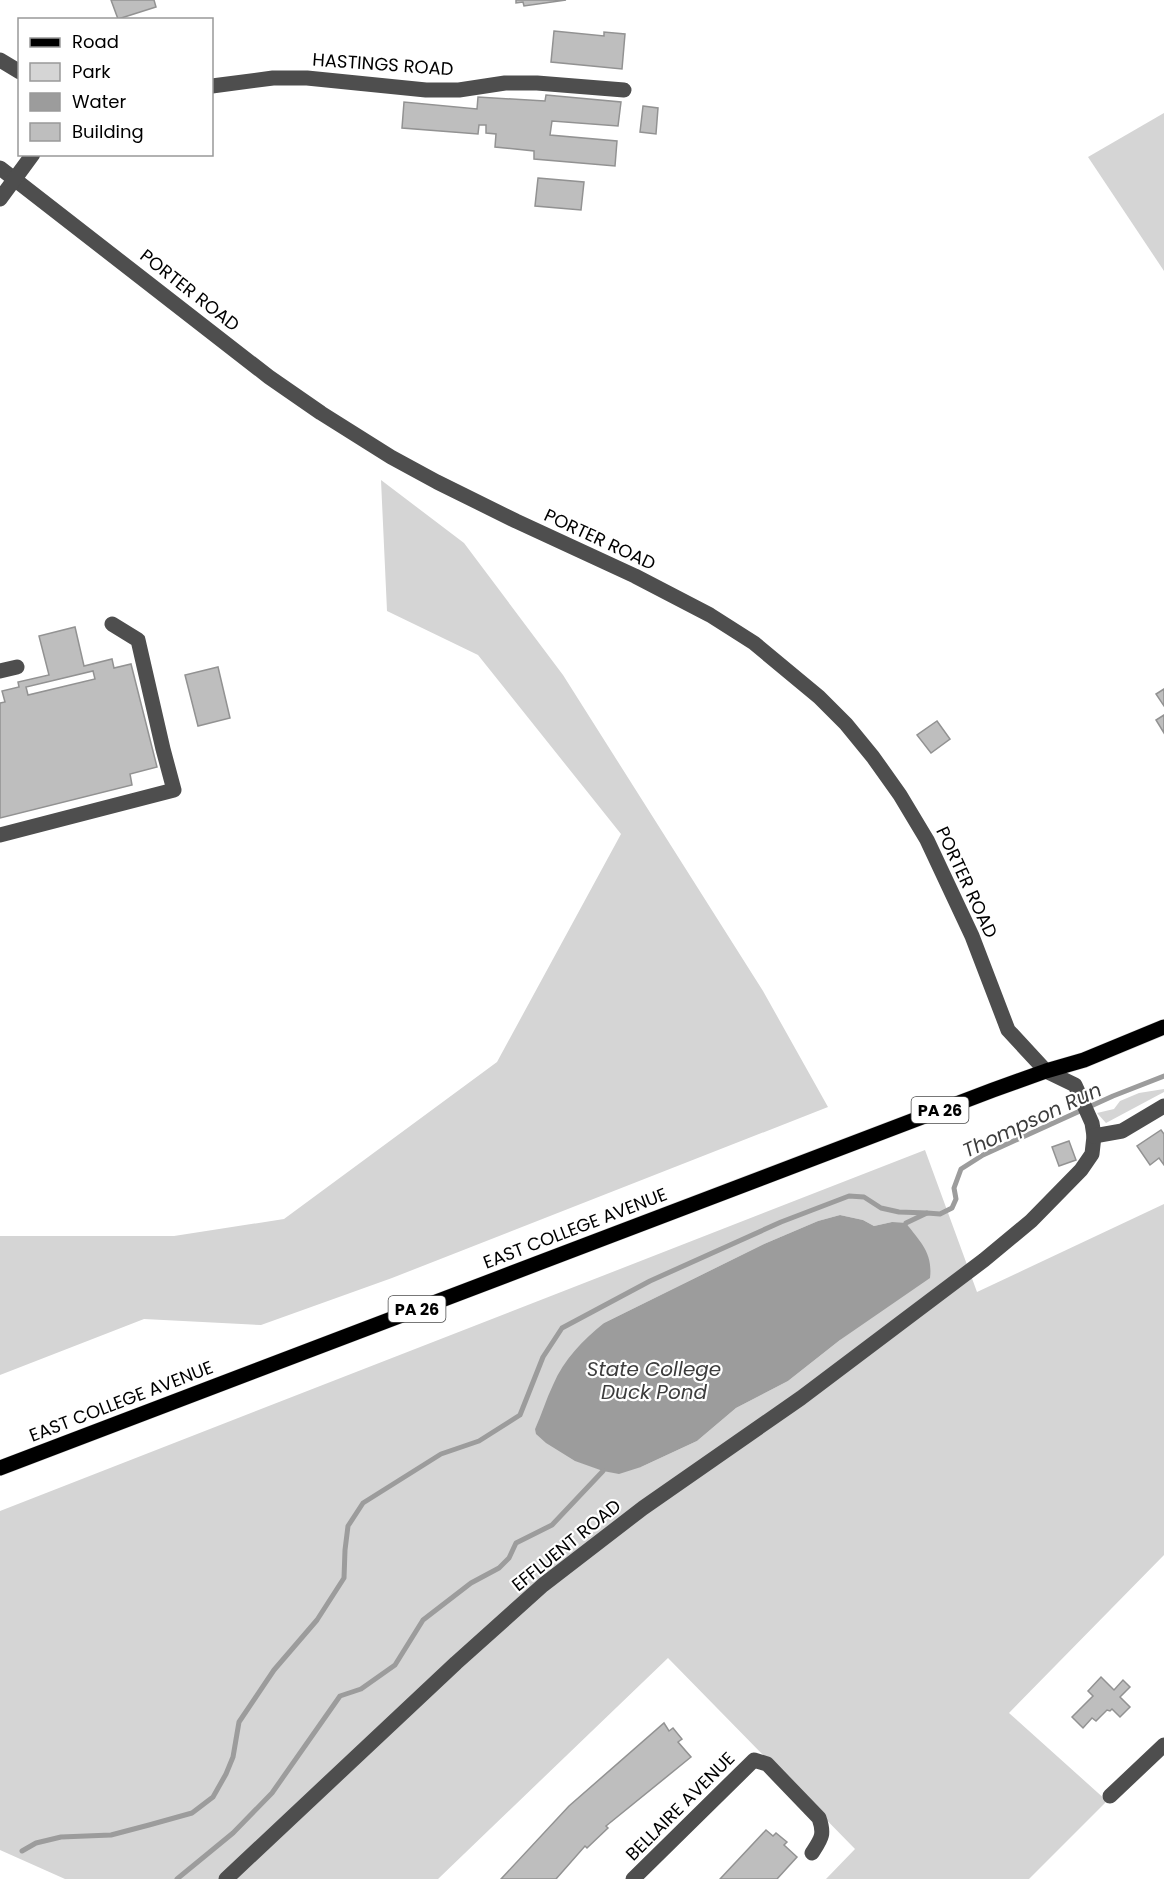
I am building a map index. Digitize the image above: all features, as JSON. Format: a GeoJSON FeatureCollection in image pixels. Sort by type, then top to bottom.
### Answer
{"type":"FeatureCollection","features":[{"type":"Feature","properties":{"kind":"main road","name":"EAST COLLEGE AVENUE"},"geometry":{"type":"LineString","coordinates":[[0,1468],[1046,1071],[1084,1060],[1164,1027]]}},
{"type":"Feature","properties":{"kind":"street"},"geometry":{"type":"LineString","coordinates":[[0,60],[18,71]]}},
{"type":"Feature","properties":{"kind":"street","name":"HASTINGS ROAD"},"geometry":{"type":"LineString","coordinates":[[213,86],[273,78],[307,78],[426,90],[459,90],[505,83],[537,83],[624,90]]}},
{"type":"Feature","properties":{"kind":"street"},"geometry":{"type":"LineString","coordinates":[[0,199],[32,156]]}},
{"type":"Feature","properties":{"kind":"street","name":"PORTER ROAD"},"geometry":{"type":"LineString","coordinates":[[0,168],[269,377],[331,419],[391,457],[437,482],[635,576],[710,615],[779,662],[846,724],[900,795],[927,840],[972,936],[1008,1030],[1046,1071]]}},
{"type":"Feature","properties":{"kind":"street"},"geometry":{"type":"LineString","coordinates":[[0,836],[174,790],[138,640],[112,624]]}},
{"type":"Feature","properties":{"kind":"street"},"geometry":{"type":"LineString","coordinates":[[0,671],[17,667]]}},
{"type":"Feature","properties":{"kind":"street"},"geometry":{"type":"LineString","coordinates":[[1046,1071],[1075,1085],[1090,1119],[1094,1136],[1122,1131],[1164,1106]]}},
{"type":"Feature","properties":{"kind":"street","name":"EFFLUENT ROAD"},"geometry":{"type":"LineString","coordinates":[[226,1879],[456,1663],[543,1585],[643,1508],[801,1398],[961,1278],[1031,1221],[1081,1170],[1092,1154],[1094,1136]]}},
{"type":"Feature","properties":{"kind":"street"},"geometry":{"type":"LineString","coordinates":[[1110,1796],[1164,1745]]}},
{"type":"Feature","properties":{"kind":"street","name":"BELLAIRE AVENUE"},"geometry":{"type":"LineString","coordinates":[[633,1879],[754,1760],[767,1764],[819,1818],[823,1830],[822,1838],[812,1853]]}},
{"type":"Feature","properties":{"kind":"green space"},"geometry":{"type":"Polygon","coordinates":[[[1164,113],[1164,271],[1088,157],[1164,113]]]}},
{"type":"Feature","properties":{"kind":"green space"},"geometry":{"type":"Polygon","coordinates":[[[381,480],[464,543],[563,675],[763,991],[828,1107],[392,1278],[261,1325],[144,1319],[0,1375],[0,1236],[174,1236],[284,1219],[497,1062],[621,834],[478,655],[387,611],[381,480]]]}},
{"type":"Feature","properties":{"kind":"green space"},"geometry":{"type":"Polygon","coordinates":[[[1164,1089],[1164,1092],[1106,1123],[1097,1113],[1114,1109],[1120,1101],[1139,1093],[1164,1089]]]}},
{"type":"Feature","properties":{"kind":"green space"},"geometry":{"type":"Polygon","coordinates":[[[925,1150],[977,1292],[1164,1204],[1164,1555],[1009,1713],[1107,1801],[1029,1879],[826,1879],[855,1849],[668,1658],[438,1879],[65,1879],[0,1850],[0,1511],[925,1150]],[[840,1215],[818,1221],[764,1244],[604,1323],[535,1429],[641,1467],[697,1441],[736,1408],[788,1381],[840,1340],[892,1222],[874,1226],[863,1220],[840,1215]]]}},
{"type":"Feature","properties":{"kind":"water","name":"State College Duck Pond"},"geometry":{"type":"Polygon","coordinates":[[[840,1215],[863,1220],[874,1226],[892,1222],[906,1223],[927,1254],[930,1278],[840,1340],[788,1381],[736,1408],[697,1441],[641,1467],[619,1474],[603,1471],[575,1461],[536,1434],[535,1429],[551,1390],[568,1358],[604,1323],[764,1244],[818,1221],[840,1215]]]}},
{"type":"Feature","properties":{"kind":"building"},"geometry":{"type":"Polygon","coordinates":[[[111,0],[154,0],[156,7],[118,18],[111,0]]]}},
{"type":"Feature","properties":{"kind":"building"},"geometry":{"type":"Polygon","coordinates":[[[516,0],[566,0],[524,6],[523,2],[516,3],[516,0]]]}},
{"type":"Feature","properties":{"kind":"building"},"geometry":{"type":"Polygon","coordinates":[[[554,31],[604,36],[604,32],[625,34],[622,69],[551,62],[554,31]]]}},
{"type":"Feature","properties":{"kind":"building"},"geometry":{"type":"Polygon","coordinates":[[[546,95],[621,102],[618,126],[552,121],[550,135],[617,141],[615,166],[534,159],[534,151],[495,147],[496,134],[486,133],[486,125],[479,125],[478,134],[402,128],[404,102],[477,109],[478,97],[545,101],[546,95]]]}},
{"type":"Feature","properties":{"kind":"building"},"geometry":{"type":"Polygon","coordinates":[[[643,106],[658,108],[656,134],[640,132],[643,106]]]}},
{"type":"Feature","properties":{"kind":"building"},"geometry":{"type":"Polygon","coordinates":[[[538,178],[584,182],[581,210],[535,206],[538,178]]]}},
{"type":"Feature","properties":{"kind":"building"},"geometry":{"type":"Polygon","coordinates":[[[75,627],[84,666],[112,659],[114,668],[131,664],[157,767],[130,774],[132,785],[0,818],[0,703],[5,702],[2,691],[19,687],[18,682],[49,675],[39,636],[75,627]],[[93,671],[26,687],[28,695],[95,679],[93,671]]]}},
{"type":"Feature","properties":{"kind":"building"},"geometry":{"type":"Polygon","coordinates":[[[218,667],[230,718],[198,726],[185,675],[218,667]]]}},
{"type":"Feature","properties":{"kind":"building"},"geometry":{"type":"Polygon","coordinates":[[[1164,689],[1164,706],[1156,694],[1164,689]]]}},
{"type":"Feature","properties":{"kind":"building"},"geometry":{"type":"Polygon","coordinates":[[[1164,715],[1164,733],[1156,720],[1164,715]]]}},
{"type":"Feature","properties":{"kind":"building"},"geometry":{"type":"Polygon","coordinates":[[[937,721],[950,739],[931,753],[917,735],[937,721]]]}},
{"type":"Feature","properties":{"kind":"building"},"geometry":{"type":"Polygon","coordinates":[[[1161,1130],[1164,1134],[1164,1165],[1159,1158],[1150,1165],[1137,1146],[1161,1130]]]}},
{"type":"Feature","properties":{"kind":"building"},"geometry":{"type":"Polygon","coordinates":[[[1069,1141],[1076,1160],[1059,1166],[1052,1147],[1069,1141]]]}},
{"type":"Feature","properties":{"kind":"building"},"geometry":{"type":"Polygon","coordinates":[[[1101,1677],[1114,1690],[1123,1680],[1130,1687],[1120,1697],[1130,1707],[1120,1717],[1112,1709],[1107,1710],[1096,1721],[1092,1718],[1083,1728],[1072,1717],[1093,1696],[1088,1691],[1101,1677]]]}},
{"type":"Feature","properties":{"kind":"building"},"geometry":{"type":"Polygon","coordinates":[[[664,1723],[669,1731],[673,1728],[682,1739],[678,1742],[691,1757],[606,1826],[608,1828],[587,1848],[585,1846],[556,1879],[501,1879],[569,1806],[664,1723]]]}},
{"type":"Feature","properties":{"kind":"building"},"geometry":{"type":"Polygon","coordinates":[[[766,1830],[773,1836],[776,1833],[787,1842],[784,1845],[797,1857],[777,1879],[720,1879],[766,1830]]]}},
{"type":"Feature","properties":{"kind":"waterway","name":"Thompson Run"},"geometry":{"type":"LineString","coordinates":[[906,1223],[927,1213],[940,1214],[952,1208],[956,1199],[954,1188],[961,1169],[983,1155],[1113,1096],[1164,1076]]}},
{"type":"Feature","properties":{"kind":"waterway"},"geometry":{"type":"LineString","coordinates":[[22,1851],[36,1843],[61,1837],[111,1835],[192,1813],[213,1797],[233,1757],[239,1722],[274,1670],[317,1620],[344,1578],[348,1526],[363,1503],[441,1454],[479,1441],[520,1415],[543,1357],[562,1328],[650,1281],[781,1222],[849,1196],[864,1197],[881,1208],[899,1212],[927,1213]]}},
{"type":"Feature","properties":{"kind":"waterway"},"geometry":{"type":"LineString","coordinates":[[177,1879],[233,1833],[272,1793],[340,1696],[361,1689],[395,1665],[423,1620],[471,1583],[499,1568],[509,1558],[516,1543],[552,1525],[603,1471]]}}]}
